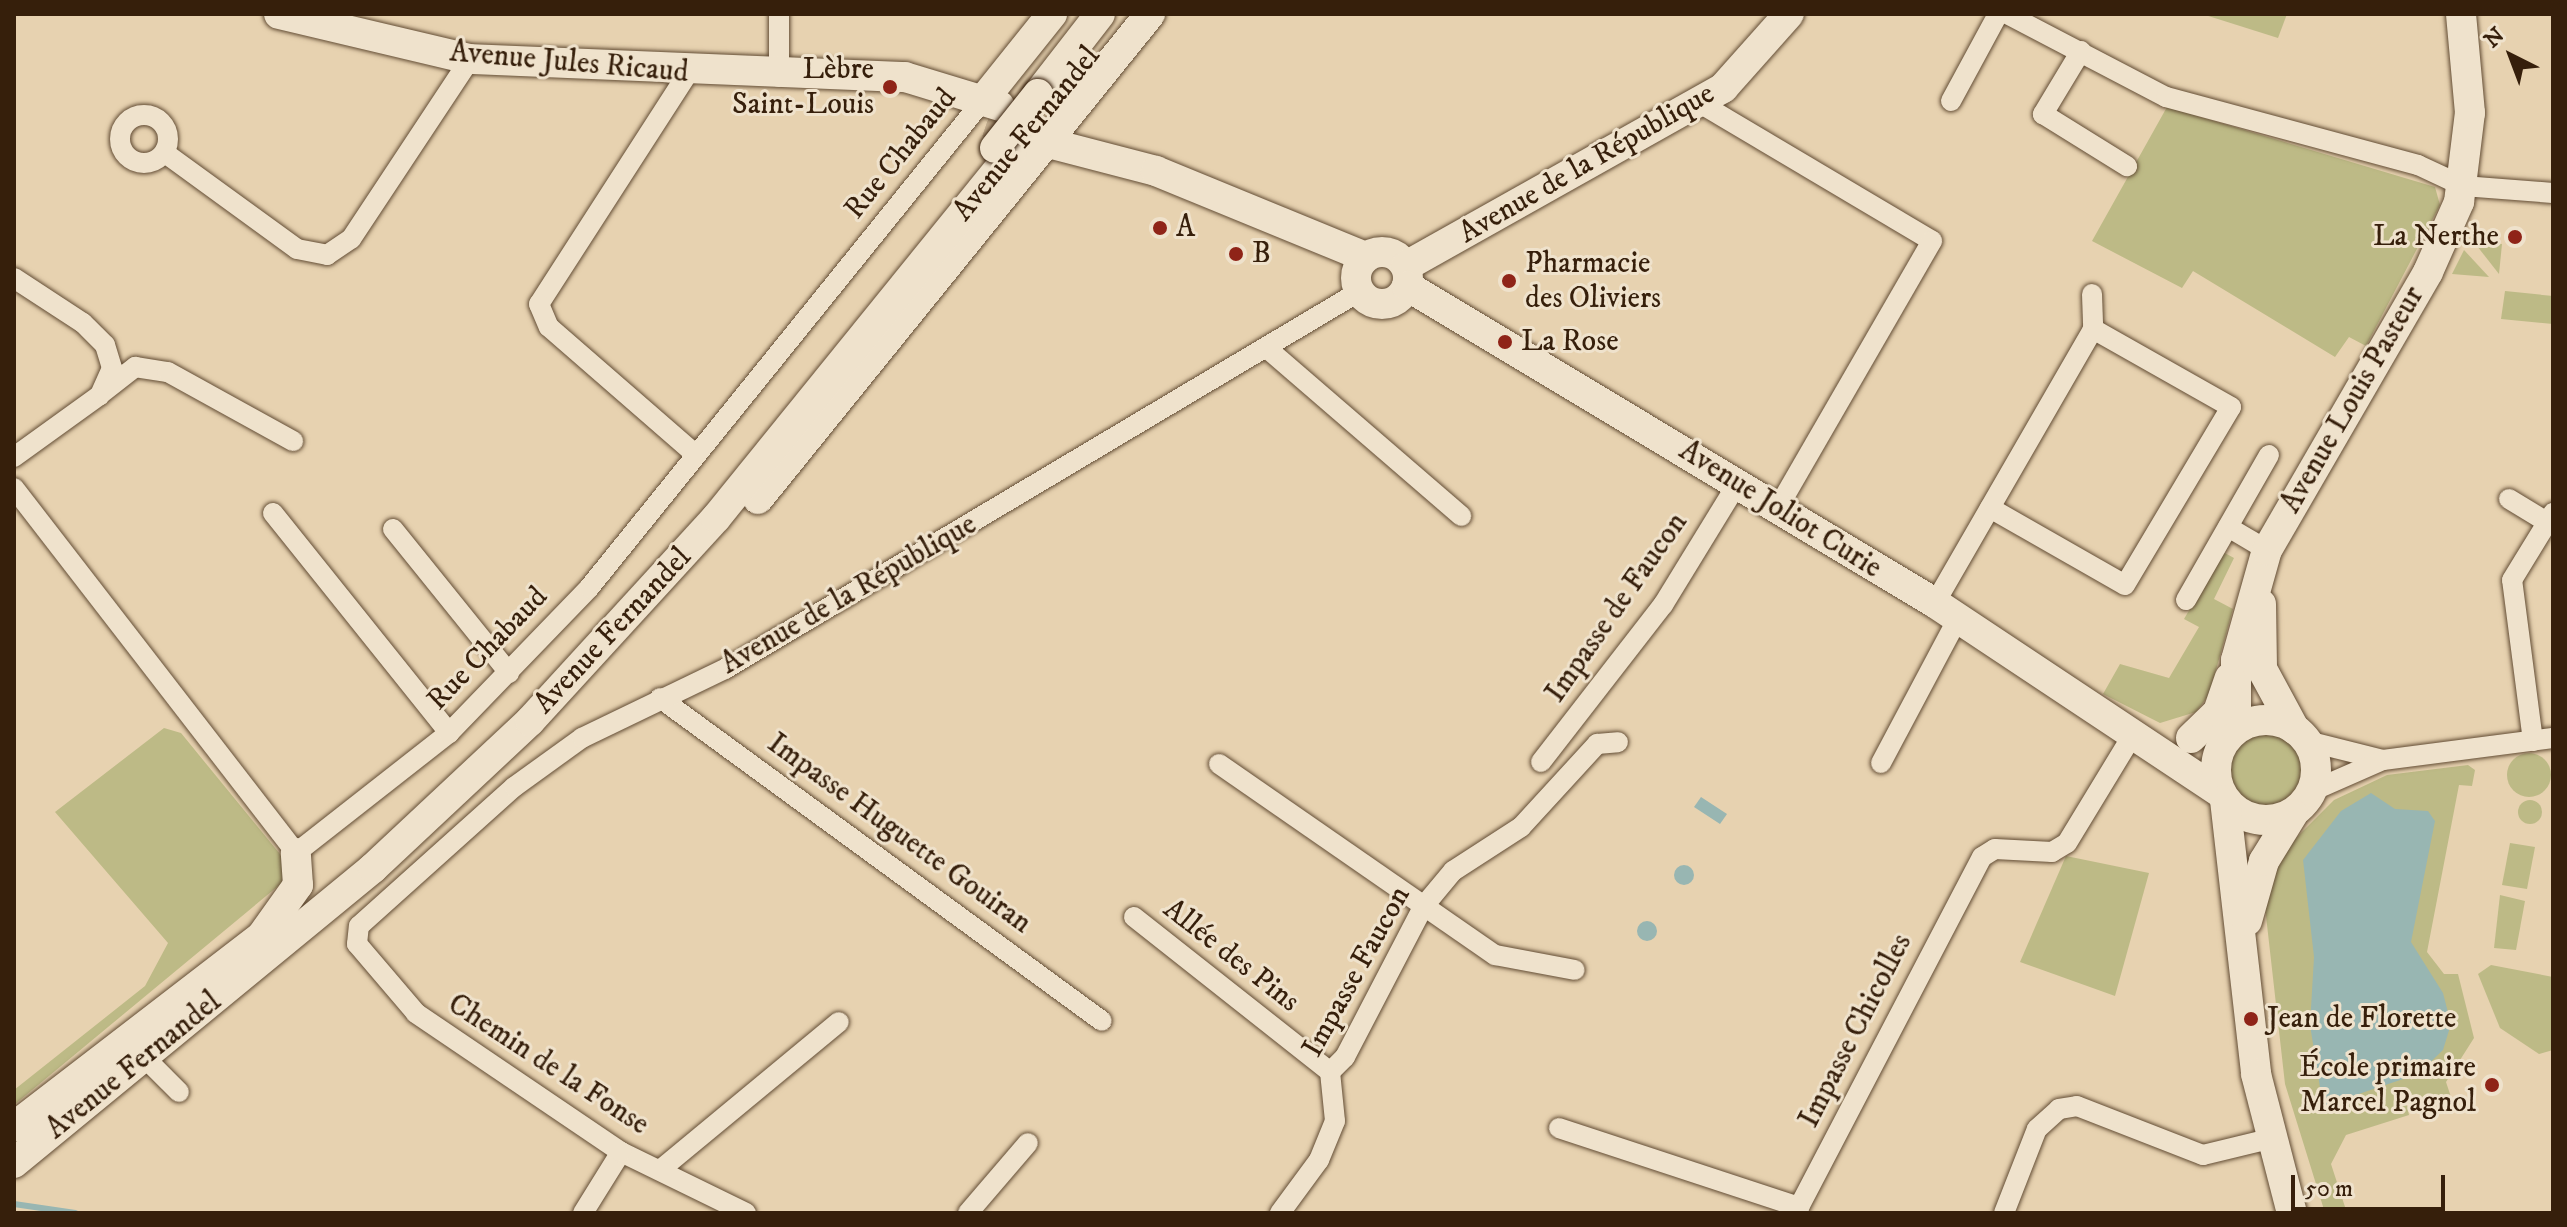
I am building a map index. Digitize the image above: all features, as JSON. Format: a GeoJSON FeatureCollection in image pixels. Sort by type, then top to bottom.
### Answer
{"type":"FeatureCollection","features":[{"type":"Feature","properties":{"kind":"street","name":"Avenue Jules Ricaud"},"geometry":{"type":"LineString","coordinates":[[279,14],[470,59],[779,77],[905,77],[991,124]]}},
{"type":"Feature","properties":{"kind":"street"},"geometry":{"type":"LineString","coordinates":[[779,14],[779,77]]}},
{"type":"Feature","properties":{"kind":"street"},"geometry":{"type":"LineString","coordinates":[[991,124],[1052,14]]}},
{"type":"Feature","properties":{"kind":"street","name":"Avenue Fernandel"},"geometry":{"type":"LineString","coordinates":[[1047,122],[1100,14]]}},
{"type":"Feature","properties":{"kind":"street","name":"Avenue Fernandel"},"geometry":{"type":"LineString","coordinates":[[1047,122],[1124,14]]}},
{"type":"Feature","properties":{"kind":"street"},"geometry":{"type":"LineString","coordinates":[[530,721],[765,492],[1047,122],[1150,14]]}},
{"type":"Feature","properties":{"kind":"street","name":"Avenue de la République"},"geometry":{"type":"LineString","coordinates":[[1407,276],[1723,88],[1789,14]]}},
{"type":"Feature","properties":{"kind":"street"},"geometry":{"type":"LineString","coordinates":[[1951,101],[1998,14]]}},
{"type":"Feature","properties":{"kind":"street"},"geometry":{"type":"LineString","coordinates":[[2007,14],[2166,97],[2418,165],[2463,186],[2553,193]]}},
{"type":"Feature","properties":{"kind":"street","name":"Avenue Louis Pasteur"},"geometry":{"type":"LineString","coordinates":[[2191,738],[2218,712],[2267,550],[2428,272],[2463,186],[2470,113],[2461,14]]}},
{"type":"Feature","properties":{"kind":"street"},"geometry":{"type":"LineString","coordinates":[[2081,51],[2043,114],[2127,166]]}},
{"type":"Feature","properties":{"kind":"street"},"geometry":{"type":"LineString","coordinates":[[165,153],[297,249],[327,255],[351,239],[470,59]]}},
{"type":"Feature","properties":{"kind":"street"},"geometry":{"type":"LineString","coordinates":[[688,73],[539,304],[549,327],[696,455]]}},
{"type":"Feature","properties":{"kind":"street"},"geometry":{"type":"LineString","coordinates":[[1698,102],[1932,241],[1776,511]]}},
{"type":"Feature","properties":{"kind":"street"},"geometry":{"type":"LineString","coordinates":[[1047,122],[1132,164],[1366,257]]}},
{"type":"Feature","properties":{"kind":"street","name":"Avenue Fernandel"},"geometry":{"type":"LineString","coordinates":[[991,124],[1047,122]]}},
{"type":"Feature","properties":{"kind":"street","name":"Avenue Fernandel"},"geometry":{"type":"LineString","coordinates":[[14,1163],[373,868],[530,721],[716,518],[991,124]]}},
{"type":"Feature","properties":{"kind":"street","name":"Avenue Fernandel"},"geometry":{"type":"LineString","coordinates":[[14,1127],[261,937],[402,819],[574,652],[728,477],[991,124]]}},
{"type":"Feature","properties":{"kind":"street","name":"Rue Chabaud"},"geometry":{"type":"LineString","coordinates":[[296,853],[449,733],[509,673],[696,455],[991,124]]}},
{"type":"Feature","properties":{"kind":"street"},"geometry":{"type":"LineString","coordinates":[[1384,251],[1407,276],[1385,304],[1360,291],[1356,273],[1366,257],[1384,251]]}},
{"type":"Feature","properties":{"kind":"street","name":"Avenue Joliot Curie"},"geometry":{"type":"LineString","coordinates":[[1407,276],[1776,511],[1946,610],[2143,735],[2222,796]]}},
{"type":"Feature","properties":{"kind":"street"},"geometry":{"type":"LineString","coordinates":[[14,278],[105,345],[112,368],[100,395]]}},
{"type":"Feature","properties":{"kind":"street","name":"Avenue de la République"},"geometry":{"type":"LineString","coordinates":[[359,926],[514,787],[582,738],[725,669],[1269,350],[1360,291]]}},
{"type":"Feature","properties":{"kind":"street"},"geometry":{"type":"LineString","coordinates":[[1881,763],[1990,508],[2093,329],[2092,294]]}},
{"type":"Feature","properties":{"kind":"street"},"geometry":{"type":"LineString","coordinates":[[1990,508],[2125,585],[2231,407],[2093,329]]}},
{"type":"Feature","properties":{"kind":"street"},"geometry":{"type":"LineString","coordinates":[[1269,350],[1461,516]]}},
{"type":"Feature","properties":{"kind":"street"},"geometry":{"type":"LineString","coordinates":[[14,457],[135,367],[168,372],[293,441]]}},
{"type":"Feature","properties":{"kind":"street"},"geometry":{"type":"LineString","coordinates":[[2186,600],[2269,455]]}},
{"type":"Feature","properties":{"kind":"street","name":"Impasse de Faucon"},"geometry":{"type":"LineString","coordinates":[[1541,762],[1663,605],[1736,486]]}},
{"type":"Feature","properties":{"kind":"street"},"geometry":{"type":"LineString","coordinates":[[14,488],[296,853],[298,885],[261,937]]}},
{"type":"Feature","properties":{"kind":"street"},"geometry":{"type":"LineString","coordinates":[[2222,796],[2262,821],[2383,760],[2543,740],[2512,580],[2550,518],[2509,499]]}},
{"type":"Feature","properties":{"kind":"street"},"geometry":{"type":"LineString","coordinates":[[273,513],[449,733]]}},
{"type":"Feature","properties":{"kind":"street"},"geometry":{"type":"LineString","coordinates":[[2228,527],[2267,550]]}},
{"type":"Feature","properties":{"kind":"street"},"geometry":{"type":"LineString","coordinates":[[393,529],[509,673]]}},
{"type":"Feature","properties":{"kind":"street","name":"Avenue Louis Pasteur"},"geometry":{"type":"LineString","coordinates":[[2267,550],[2262,669],[2301,736]]}},
{"type":"Feature","properties":{"kind":"street","name":"Avenue Louis Pasteur"},"geometry":{"type":"LineString","coordinates":[[2232,733],[2236,660]]}},
{"type":"Feature","properties":{"kind":"street","name":"Impasse Huguette Gouiran"},"geometry":{"type":"LineString","coordinates":[[660,698],[1102,1021]]}},
{"type":"Feature","properties":{"kind":"street"},"geometry":{"type":"LineString","coordinates":[[2143,735],[2191,738],[2232,733],[2264,720],[2301,736],[2383,760]]}},
{"type":"Feature","properties":{"kind":"street"},"geometry":{"type":"LineString","coordinates":[[2232,733],[2216,763],[2244,930],[2269,1139],[2292,1213]]}},
{"type":"Feature","properties":{"kind":"street","name":"Impasse Chicolles"},"geometry":{"type":"LineString","coordinates":[[1559,1128],[1799,1207],[1982,857],[1995,849],[2052,852],[2067,843],[2143,735]]}},
{"type":"Feature","properties":{"kind":"street"},"geometry":{"type":"LineString","coordinates":[[2244,930],[2264,861],[2303,802],[2316,765],[2301,736]]}},
{"type":"Feature","properties":{"kind":"street","name":"Impasse Faucon"},"geometry":{"type":"LineString","coordinates":[[1280,1213],[1319,1160],[1335,1121],[1330,1072],[1345,1057],[1423,907],[1453,871],[1521,827],[1597,744],[1618,742]]}},
{"type":"Feature","properties":{"kind":"street"},"geometry":{"type":"LineString","coordinates":[[1219,764],[1495,955],[1575,970]]}},
{"type":"Feature","properties":{"kind":"street","name":"Allée des Pins"},"geometry":{"type":"LineString","coordinates":[[1134,917],[1330,1072]]}},
{"type":"Feature","properties":{"kind":"street","name":"Chemin de la Fonse"},"geometry":{"type":"LineString","coordinates":[[359,926],[357,944],[416,1013],[621,1152],[746,1213]]}},
{"type":"Feature","properties":{"kind":"street"},"geometry":{"type":"LineString","coordinates":[[660,1170],[839,1022]]}},
{"type":"Feature","properties":{"kind":"street"},"geometry":{"type":"LineString","coordinates":[[145,1058],[179,1092]]}},
{"type":"Feature","properties":{"kind":"street"},"geometry":{"type":"LineString","coordinates":[[2004,1213],[2037,1129],[2059,1109],[2077,1106],[2203,1155],[2269,1139]]}},
{"type":"Feature","properties":{"kind":"street"},"geometry":{"type":"LineString","coordinates":[[968,1213],[1028,1143]]}},
{"type":"Feature","properties":{"kind":"street"},"geometry":{"type":"LineString","coordinates":[[583,1213],[621,1152]]}},
{"type":"Feature","properties":{"kind":"shaded area"},"geometry":{"type":"Polygon","coordinates":[[[2202,14],[2287,14],[2278,38],[2202,14]]]}},
{"type":"Feature","properties":{"kind":"shaded area"},"geometry":{"type":"Polygon","coordinates":[[[2167,107],[2435,187],[2440,205],[2366,346],[2349,337],[2335,357],[2193,271],[2182,288],[2092,241],[2167,107]]]}},
{"type":"Feature","properties":{"kind":"shaded area"},"geometry":{"type":"Polygon","coordinates":[[[2476,242],[2502,244],[2499,274],[2477,246],[2476,242]]]}},
{"type":"Feature","properties":{"kind":"shaded area"},"geometry":{"type":"Polygon","coordinates":[[[2464,250],[2489,277],[2452,274],[2464,250]]]}},
{"type":"Feature","properties":{"kind":"shaded area"},"geometry":{"type":"Polygon","coordinates":[[[2505,291],[2553,296],[2553,324],[2501,319],[2505,291]]]}},
{"type":"Feature","properties":{"kind":"shaded area"},"geometry":{"type":"Polygon","coordinates":[[[2223,552],[2234,558],[2214,599],[2233,609],[2209,695],[2196,712],[2160,723],[2103,694],[2120,664],[2169,678],[2199,627],[2184,619],[2223,552]]]}},
{"type":"Feature","properties":{"kind":"shaded area"},"geometry":{"type":"Polygon","coordinates":[[[164,728],[181,733],[284,859],[283,882],[14,1105],[14,1090],[145,986],[168,943],[55,812],[164,728]]]}},
{"type":"Feature","properties":{"kind":"shaded area"},"geometry":{"type":"Polygon","coordinates":[[[2265,730],[2280,733],[2297,747],[2304,769],[2301,784],[2287,801],[2265,808],[2250,805],[2233,791],[2226,769],[2229,754],[2243,737],[2265,730]]]}},
{"type":"Feature","properties":{"kind":"shaded area"},"geometry":{"type":"Polygon","coordinates":[[[2529,753],[2544,760],[2551,775],[2544,790],[2529,797],[2514,790],[2507,775],[2514,760],[2529,753]]]}},
{"type":"Feature","properties":{"kind":"shaded area"},"geometry":{"type":"Polygon","coordinates":[[[2468,765],[2475,770],[2472,786],[2459,785],[2427,952],[2444,974],[2458,974],[2474,1038],[2446,1082],[2452,1100],[2407,1105],[2409,1115],[2346,1135],[2331,1164],[2347,1213],[2325,1213],[2285,1084],[2265,907],[2283,851],[2334,800],[2387,775],[2468,765]]]}},
{"type":"Feature","properties":{"kind":"shaded area"},"geometry":{"type":"Polygon","coordinates":[[[2530,800],[2538,804],[2542,812],[2538,820],[2530,824],[2522,820],[2518,812],[2522,804],[2530,800]]]}},
{"type":"Feature","properties":{"kind":"shaded area"},"geometry":{"type":"Polygon","coordinates":[[[2510,843],[2535,847],[2527,889],[2502,885],[2510,843]]]}},
{"type":"Feature","properties":{"kind":"shaded area"},"geometry":{"type":"Polygon","coordinates":[[[2066,856],[2149,873],[2115,996],[2020,962],[2066,856]]]}},
{"type":"Feature","properties":{"kind":"shaded area"},"geometry":{"type":"Polygon","coordinates":[[[2500,895],[2525,901],[2516,950],[2494,948],[2500,895]]]}},
{"type":"Feature","properties":{"kind":"shaded area"},"geometry":{"type":"Polygon","coordinates":[[[2491,965],[2553,977],[2553,1050],[2539,1054],[2500,1028],[2478,974],[2491,965]]]}},
{"type":"Feature","properties":{"kind":"water"},"geometry":{"type":"Polygon","coordinates":[[[2371,793],[2395,809],[2428,811],[2435,821],[2411,942],[2443,993],[2451,1024],[2443,1050],[2418,1074],[2323,1106],[2310,1025],[2314,957],[2303,860],[2341,811],[2371,793]]]}},
{"type":"Feature","properties":{"kind":"water"},"geometry":{"type":"Polygon","coordinates":[[[1701,797],[1727,814],[1720,824],[1694,807],[1701,797]]]}},
{"type":"Feature","properties":{"kind":"water"},"geometry":{"type":"Polygon","coordinates":[[[1680,865],[1688,865],[1694,875],[1688,885],[1680,885],[1674,879],[1674,871],[1680,865]]]}},
{"type":"Feature","properties":{"kind":"water"},"geometry":{"type":"Polygon","coordinates":[[[1643,921],[1651,921],[1657,931],[1651,941],[1643,941],[1637,935],[1637,927],[1643,921]]]}},
{"type":"Feature","properties":{"kind":"waterway"},"geometry":{"type":"LineString","coordinates":[[14,1204],[75,1213]]}},
{"type":"Feature","properties":{"kind":"tunnel"},"geometry":{"type":"LineString","coordinates":[[987,122],[1034,138]]}},
{"type":"Feature","properties":{"kind":"place","name":"Lèbre Saint-Louis"},"geometry":{"type":"Point","coordinates":[890,87]}},
{"type":"Feature","properties":{"kind":"place","name":"A"},"geometry":{"type":"Point","coordinates":[1160,228]}},
{"type":"Feature","properties":{"kind":"place","name":"La Nerthe"},"geometry":{"type":"Point","coordinates":[2515,237]}},
{"type":"Feature","properties":{"kind":"place","name":"B"},"geometry":{"type":"Point","coordinates":[1236,254]}},
{"type":"Feature","properties":{"kind":"place","name":"Pharmacie des Oliviers"},"geometry":{"type":"Point","coordinates":[1509,281]}},
{"type":"Feature","properties":{"kind":"place","name":"La Rose"},"geometry":{"type":"Point","coordinates":[1505,342]}},
{"type":"Feature","properties":{"kind":"place","name":"Jean de Florette"},"geometry":{"type":"Point","coordinates":[2251,1019]}},
{"type":"Feature","properties":{"kind":"place","name":"École primaire Marcel Pagnol"},"geometry":{"type":"Point","coordinates":[2492,1085]}}]}
